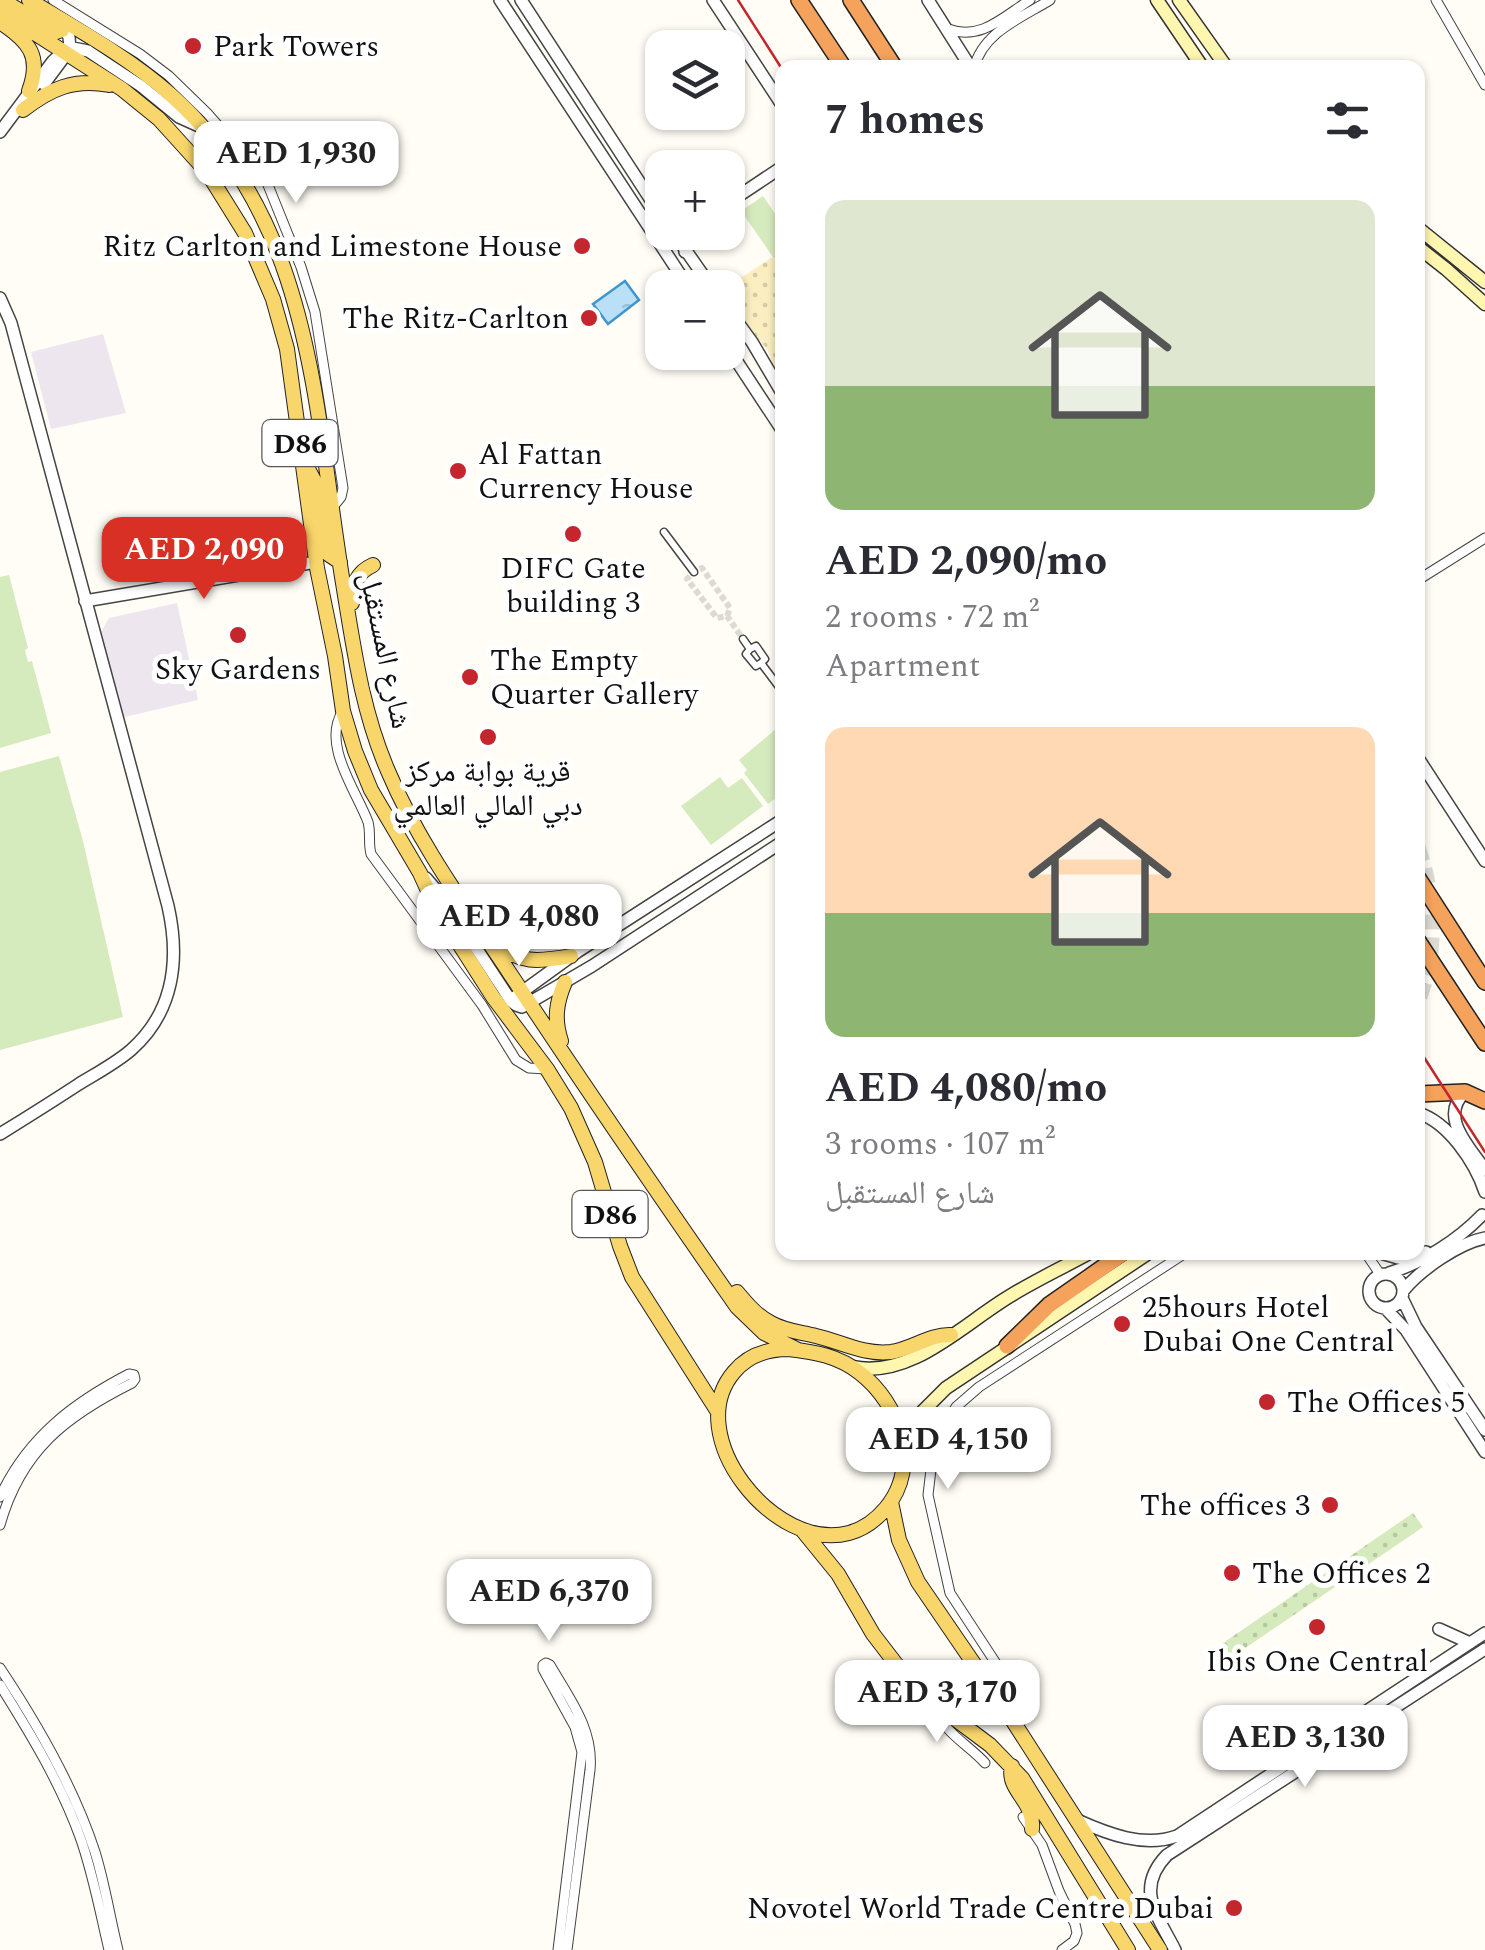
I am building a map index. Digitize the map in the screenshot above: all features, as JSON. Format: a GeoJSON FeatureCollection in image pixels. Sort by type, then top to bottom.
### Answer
{"type":"FeatureCollection","features":[{"type":"Feature","properties":{"kind":"highway"},"geometry":{"type":"LineString","coordinates":[[799,0],[839,60]]}},
{"type":"Feature","properties":{"kind":"highway"},"geometry":{"type":"LineString","coordinates":[[851,0],[890,60]]}},
{"type":"Feature","properties":{"kind":"highway"},"geometry":{"type":"LineString","coordinates":[[1425,889],[1485,982]]}},
{"type":"Feature","properties":{"kind":"highway"},"geometry":{"type":"LineString","coordinates":[[1425,952],[1485,1043]]}},
{"type":"Feature","properties":{"kind":"highway"},"geometry":{"type":"LineString","coordinates":[[1425,1094],[1465,1092],[1485,1101]]}},
{"type":"Feature","properties":{"kind":"highway"},"geometry":{"type":"LineString","coordinates":[[1006,1346],[1049,1305],[1114,1260]]}},
{"type":"Feature","properties":{"kind":"main road"},"geometry":{"type":"LineString","coordinates":[[2,0],[56,32],[61,31],[64,13]]}},
{"type":"Feature","properties":{"kind":"main road","name":"شارع المستقبل"},"geometry":{"type":"LineString","coordinates":[[29,0],[64,13],[172,96],[236,172],[268,230],[288,276],[302,325],[360,685],[375,737],[396,791],[485,936],[547,1068],[571,1108],[589,1146],[632,1277],[718,1412]]}},
{"type":"Feature","properties":{"kind":"main road"},"geometry":{"type":"LineString","coordinates":[[1157,0],[1198,60]]}},
{"type":"Feature","properties":{"kind":"main road"},"geometry":{"type":"LineString","coordinates":[[1179,0],[1220,60]]}},
{"type":"Feature","properties":{"kind":"main road","name":"شارع المستقبل"},"geometry":{"type":"LineString","coordinates":[[0,12],[90,60],[160,119],[221,191],[245,232],[279,316],[291,368],[316,562],[342,710],[371,790],[435,906],[566,1056],[738,1307],[755,1325],[798,1350]]}},
{"type":"Feature","properties":{"kind":"main road"},"geometry":{"type":"LineString","coordinates":[[0,22],[22,38],[30,50],[34,73],[29,91]]}},
{"type":"Feature","properties":{"kind":"main road"},"geometry":{"type":"LineString","coordinates":[[23,110],[46,93],[68,84],[96,82],[122,89]]}},
{"type":"Feature","properties":{"kind":"main road"},"geometry":{"type":"LineString","coordinates":[[268,230],[288,238]]}},
{"type":"Feature","properties":{"kind":"main road"},"geometry":{"type":"LineString","coordinates":[[1425,234],[1485,282]]}},
{"type":"Feature","properties":{"kind":"main road"},"geometry":{"type":"LineString","coordinates":[[1425,253],[1485,304]]}},
{"type":"Feature","properties":{"kind":"main road"},"geometry":{"type":"LineString","coordinates":[[303,463],[316,484],[325,547],[340,562]]}},
{"type":"Feature","properties":{"kind":"main road"},"geometry":{"type":"LineString","coordinates":[[348,613],[356,577],[373,564]]}},
{"type":"Feature","properties":{"kind":"main road"},"geometry":{"type":"LineString","coordinates":[[418,805],[418,832]]}},
{"type":"Feature","properties":{"kind":"main road"},"geometry":{"type":"LineString","coordinates":[[485,936],[509,954],[528,960],[571,956]]}},
{"type":"Feature","properties":{"kind":"main road"},"geometry":{"type":"LineString","coordinates":[[565,982],[556,1016],[566,1056]]}},
{"type":"Feature","properties":{"kind":"main road"},"geometry":{"type":"LineString","coordinates":[[853,1367],[872,1370],[896,1366],[922,1354],[1006,1298],[1077,1260]]}},
{"type":"Feature","properties":{"kind":"main road"},"geometry":{"type":"LineString","coordinates":[[903,1442],[936,1396],[1138,1260]]}},
{"type":"Feature","properties":{"kind":"main road"},"geometry":{"type":"LineString","coordinates":[[708,1266],[723,1276],[758,1314],[786,1330],[857,1350],[900,1350],[951,1334]]}},
{"type":"Feature","properties":{"kind":"main road"},"geometry":{"type":"LineString","coordinates":[[802,1531],[828,1536],[855,1532],[878,1517],[891,1502],[903,1473],[903,1442],[882,1396],[853,1367],[832,1357],[798,1350],[771,1350],[741,1365],[723,1388],[718,1412],[722,1440],[741,1478],[770,1510],[802,1531],[829,1561],[884,1649],[908,1679],[1012,1766],[1035,1796],[1128,1950]]}},
{"type":"Feature","properties":{"kind":"main road"},"geometry":{"type":"LineString","coordinates":[[891,1502],[898,1540],[918,1582],[1160,1950]]}},
{"type":"Feature","properties":{"kind":"main road"},"geometry":{"type":"LineString","coordinates":[[1012,1766],[1012,1782],[1031,1809],[1028,1823]]}},
{"type":"Feature","properties":{"kind":"main road"},"geometry":{"type":"LineString","coordinates":[[1110,1920],[1121,1887]]}},
{"type":"Feature","properties":{"kind":"street"},"geometry":{"type":"LineString","coordinates":[[53,0],[64,13],[140,54],[195,100],[262,174],[315,312],[343,488],[332,510]]}},
{"type":"Feature","properties":{"kind":"street"},"geometry":{"type":"LineString","coordinates":[[500,0],[678,270]]}},
{"type":"Feature","properties":{"kind":"street"},"geometry":{"type":"LineString","coordinates":[[521,0],[645,191]]}},
{"type":"Feature","properties":{"kind":"street"},"geometry":{"type":"LineString","coordinates":[[713,0],[775,94]]}},
{"type":"Feature","properties":{"kind":"street"},"geometry":{"type":"LineString","coordinates":[[928,0],[968,60]]}},
{"type":"Feature","properties":{"kind":"street"},"geometry":{"type":"LineString","coordinates":[[948,30],[975,33],[1030,0]]}},
{"type":"Feature","properties":{"kind":"street"},"geometry":{"type":"LineString","coordinates":[[976,60],[988,40],[1050,0]]}},
{"type":"Feature","properties":{"kind":"street"},"geometry":{"type":"LineString","coordinates":[[1436,0],[1485,85]]}},
{"type":"Feature","properties":{"kind":"street"},"geometry":{"type":"LineString","coordinates":[[2,130],[23,110],[67,50],[69,37],[64,13]]}},
{"type":"Feature","properties":{"kind":"street"},"geometry":{"type":"LineString","coordinates":[[2,130],[29,91],[67,50]]}},
{"type":"Feature","properties":{"kind":"street"},"geometry":{"type":"LineString","coordinates":[[90,60],[141,86],[178,117],[202,127]]}},
{"type":"Feature","properties":{"kind":"street"},"geometry":{"type":"LineString","coordinates":[[745,192],[775,172]]}},
{"type":"Feature","properties":{"kind":"street"},"geometry":{"type":"LineString","coordinates":[[685,252],[698,270]]}},
{"type":"Feature","properties":{"kind":"street"},"geometry":{"type":"LineString","coordinates":[[0,298],[12,323],[168,906],[175,952],[173,976],[161,1011],[132,1048],[0,1134]]}},
{"type":"Feature","properties":{"kind":"street"},"geometry":{"type":"LineString","coordinates":[[745,332],[775,383]]}},
{"type":"Feature","properties":{"kind":"street"},"geometry":{"type":"LineString","coordinates":[[756,390],[748,365],[752,360],[758,362],[775,386]]}},
{"type":"Feature","properties":{"kind":"street"},"geometry":{"type":"LineString","coordinates":[[742,370],[775,419]]}},
{"type":"Feature","properties":{"kind":"street"},"geometry":{"type":"LineString","coordinates":[[664,532],[694,572]]}},
{"type":"Feature","properties":{"kind":"street"},"geometry":{"type":"LineString","coordinates":[[1425,576],[1485,538]]}},
{"type":"Feature","properties":{"kind":"street"},"geometry":{"type":"LineString","coordinates":[[85,601],[316,562]]}},
{"type":"Feature","properties":{"kind":"street"},"geometry":{"type":"LineString","coordinates":[[744,639],[750,649],[756,646],[765,659],[761,663],[775,681]]}},
{"type":"Feature","properties":{"kind":"street"},"geometry":{"type":"LineString","coordinates":[[342,710],[335,726],[335,742],[369,825],[371,854],[482,1004],[518,1062],[528,1068],[547,1068]]}},
{"type":"Feature","properties":{"kind":"street"},"geometry":{"type":"LineString","coordinates":[[1425,769],[1485,861]]}},
{"type":"Feature","properties":{"kind":"street"},"geometry":{"type":"LineString","coordinates":[[517,1003],[571,956],[775,825]]}},
{"type":"Feature","properties":{"kind":"street"},"geometry":{"type":"LineString","coordinates":[[517,1003],[565,982],[775,847]]}},
{"type":"Feature","properties":{"kind":"street"},"geometry":{"type":"LineString","coordinates":[[1465,1092],[1454,1106],[1454,1119],[1485,1170]]}},
{"type":"Feature","properties":{"kind":"street"},"geometry":{"type":"LineString","coordinates":[[1425,1116],[1450,1133],[1485,1192]]}},
{"type":"Feature","properties":{"kind":"street"},"geometry":{"type":"LineString","coordinates":[[1386,1308],[1395,1305],[1422,1272],[1485,1234],[1483,1211]]}},
{"type":"Feature","properties":{"kind":"street"},"geometry":{"type":"LineString","coordinates":[[1425,1257],[1466,1230],[1483,1211]]}},
{"type":"Feature","properties":{"kind":"street"},"geometry":{"type":"LineString","coordinates":[[1425,1252],[1435,1250]]}},
{"type":"Feature","properties":{"kind":"street"},"geometry":{"type":"LineString","coordinates":[[1011,1718],[1012,1700],[1000,1668],[945,1578],[928,1486],[945,1423],[967,1397],[1176,1260]]}},
{"type":"Feature","properties":{"kind":"street"},"geometry":{"type":"LineString","coordinates":[[1373,1260],[1385,1274],[1398,1278],[1416,1327],[1485,1430]]}},
{"type":"Feature","properties":{"kind":"street"},"geometry":{"type":"LineString","coordinates":[[1420,1260],[1372,1280],[1369,1294],[1406,1330],[1485,1452]]}},
{"type":"Feature","properties":{"kind":"street"},"geometry":{"type":"LineString","coordinates":[[0,1497],[19,1462],[52,1423],[94,1393],[134,1375],[132,1383],[76,1414],[42,1445],[16,1484],[0,1525]]}},
{"type":"Feature","properties":{"kind":"street"},"geometry":{"type":"LineString","coordinates":[[1439,1629],[1470,1643]]}},
{"type":"Feature","properties":{"kind":"street"},"geometry":{"type":"LineString","coordinates":[[1074,1815],[1106,1832],[1142,1841],[1177,1836],[1485,1633]]}},
{"type":"Feature","properties":{"kind":"street"},"geometry":{"type":"LineString","coordinates":[[1175,1950],[1150,1896],[1152,1877],[1162,1860],[1485,1649]]}},
{"type":"Feature","properties":{"kind":"street"},"geometry":{"type":"LineString","coordinates":[[558,1950],[582,1752],[576,1727],[543,1669],[546,1663],[581,1718],[590,1748],[567,1950]]}},
{"type":"Feature","properties":{"kind":"street"},"geometry":{"type":"LineString","coordinates":[[0,1668],[46,1743],[83,1820],[101,1872],[118,1950]]}},
{"type":"Feature","properties":{"kind":"street"},"geometry":{"type":"LineString","coordinates":[[0,1684],[70,1811],[109,1950]]}},
{"type":"Feature","properties":{"kind":"street"},"geometry":{"type":"LineString","coordinates":[[935,1704],[943,1724],[985,1763]]}},
{"type":"Feature","properties":{"kind":"street"},"geometry":{"type":"LineString","coordinates":[[1028,1823],[1042,1845],[1077,1928],[1074,1940],[1062,1950]]}},
{"type":"Feature","properties":{"kind":"shaded area"},"geometry":{"type":"Polygon","coordinates":[[[103,334],[126,413],[51,429],[31,352],[103,334]]]}},
{"type":"Feature","properties":{"kind":"shaded area"},"geometry":{"type":"Polygon","coordinates":[[[177,603],[198,700],[120,718],[101,632],[109,618],[177,603]]]}},
{"type":"Feature","properties":{"kind":"green space"},"geometry":{"type":"Polygon","coordinates":[[[763,196],[775,214],[773,257],[745,217],[745,208],[763,196]]]}},
{"type":"Feature","properties":{"kind":"green space"},"geometry":{"type":"Polygon","coordinates":[[[9,575],[28,662],[32,661],[51,733],[0,748],[0,577],[9,575]]]}},
{"type":"Feature","properties":{"kind":"green space"},"geometry":{"type":"Polygon","coordinates":[[[775,730],[775,799],[768,804],[739,760],[775,730]]]}},
{"type":"Feature","properties":{"kind":"green space"},"geometry":{"type":"Polygon","coordinates":[[[59,756],[83,841],[123,1017],[0,1050],[0,772],[59,756]]]}},
{"type":"Feature","properties":{"kind":"green space"},"geometry":{"type":"Polygon","coordinates":[[[720,777],[728,788],[742,778],[763,806],[711,845],[681,806],[720,777]]]}},
{"type":"Feature","properties":{"kind":"green space"},"geometry":{"type":"Polygon","coordinates":[[[1413,1513],[1423,1527],[1216,1668],[1207,1654],[1413,1513]]]}},
{"type":"Feature","properties":{"kind":"sand"},"geometry":{"type":"Polygon","coordinates":[[[775,256],[775,368],[767,349],[745,324],[745,275],[775,256]]]}},
{"type":"Feature","properties":{"kind":"water"},"geometry":{"type":"Polygon","coordinates":[[[625,281],[639,300],[608,324],[593,304],[625,281]]]}},
{"type":"Feature","properties":{"kind":"tunnel"},"geometry":{"type":"LineString","coordinates":[[727,616],[730,608],[702,568],[694,572],[687,579],[717,618],[727,616],[743,639]]}},
{"type":"Feature","properties":{"kind":"tunnel"},"geometry":{"type":"LineString","coordinates":[[1425,871],[1432,925],[1425,979]]}},
{"type":"Feature","properties":{"kind":"railway"},"geometry":{"type":"LineString","coordinates":[[738,0],[776,60]]}},
{"type":"Feature","properties":{"kind":"railway"},"geometry":{"type":"LineString","coordinates":[[1425,1059],[1485,1152]]}},
{"type":"Feature","properties":{"kind":"place","name":"Park Towers"},"geometry":{"type":"Point","coordinates":[193,46]}},
{"type":"Feature","properties":{"kind":"place","name":"Ritz Carlton and Limestone House"},"geometry":{"type":"Point","coordinates":[582,246]}},
{"type":"Feature","properties":{"kind":"place","name":"The Ritz-Carlton"},"geometry":{"type":"Point","coordinates":[589,318]}},
{"type":"Feature","properties":{"kind":"place","name":"Al Fattan Currency House"},"geometry":{"type":"Point","coordinates":[458,471]}},
{"type":"Feature","properties":{"kind":"place","name":"DIFC Gate building 3"},"geometry":{"type":"Point","coordinates":[573,534]}},
{"type":"Feature","properties":{"kind":"place","name":"Sky Gardens"},"geometry":{"type":"Point","coordinates":[238,635]}},
{"type":"Feature","properties":{"kind":"place","name":"The Empty Quarter Gallery"},"geometry":{"type":"Point","coordinates":[470,677]}},
{"type":"Feature","properties":{"kind":"place","name":"قرية بوابة مركز دبي المالي العالمي"},"geometry":{"type":"Point","coordinates":[488,737]}},
{"type":"Feature","properties":{"kind":"place","name":"25hours Hotel Dubai One Central"},"geometry":{"type":"Point","coordinates":[1122,1324]}},
{"type":"Feature","properties":{"kind":"place","name":"The Offices 5"},"geometry":{"type":"Point","coordinates":[1267,1402]}},
{"type":"Feature","properties":{"kind":"place","name":"The offices 3"},"geometry":{"type":"Point","coordinates":[1330,1505]}},
{"type":"Feature","properties":{"kind":"place","name":"The Offices 2"},"geometry":{"type":"Point","coordinates":[1232,1573]}},
{"type":"Feature","properties":{"kind":"place","name":"Ibis One Central"},"geometry":{"type":"Point","coordinates":[1317,1627]}},
{"type":"Feature","properties":{"kind":"place","name":"Novotel World Trade Centre Dubai"},"geometry":{"type":"Point","coordinates":[1234,1908]}}]}
